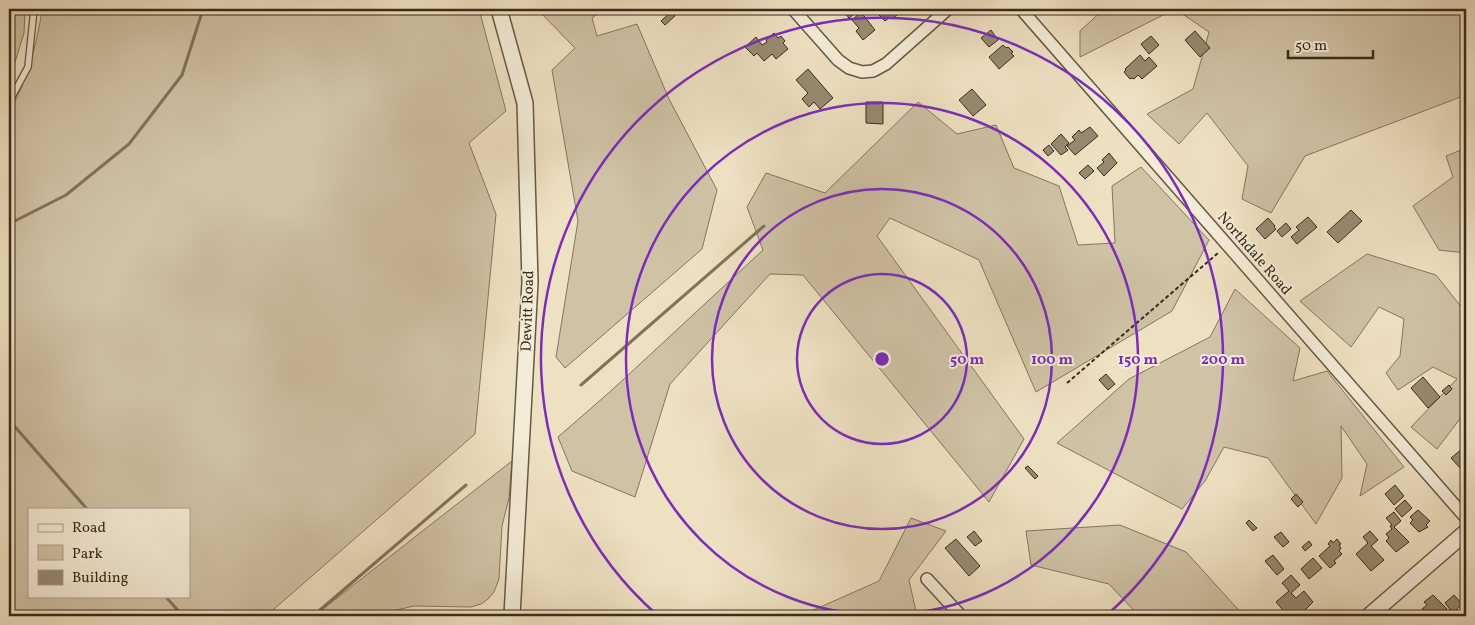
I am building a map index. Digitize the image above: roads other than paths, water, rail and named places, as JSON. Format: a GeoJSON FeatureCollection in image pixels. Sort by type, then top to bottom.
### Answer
{"type":"FeatureCollection","features":[{"type":"Feature","properties":{"kind":"street","name":"Dewitt Road"},"geometry":{"type":"LineString","coordinates":[[498,9],[525,102],[530,282],[512,616]]}},
{"type":"Feature","properties":{"kind":"street"},"geometry":{"type":"LineString","coordinates":[[793,9],[838,60],[849,68],[862,72],[873,71],[886,64],[948,9]]}},
{"type":"Feature","properties":{"kind":"street","name":"Northdale Road"},"geometry":{"type":"LineString","coordinates":[[1021,9],[1466,518]]}},
{"type":"Feature","properties":{"kind":"street"},"geometry":{"type":"LineString","coordinates":[[1369,616],[1466,532]]}},
{"type":"Feature","properties":{"kind":"street"},"geometry":{"type":"LineString","coordinates":[[927,579],[961,616]]}},
{"type":"Feature","properties":{"kind":"lane"},"geometry":{"type":"LineString","coordinates":[[9,102],[28,67],[34,9]]}},
{"type":"Feature","properties":{"kind":"waterway"},"geometry":{"type":"LineString","coordinates":[[9,224],[66,195],[129,144],[182,75],[203,9]]}},
{"type":"Feature","properties":{"kind":"waterway"},"geometry":{"type":"LineString","coordinates":[[581,385],[764,226]]}},
{"type":"Feature","properties":{"kind":"waterway"},"geometry":{"type":"LineString","coordinates":[[9,420],[86,508]]}},
{"type":"Feature","properties":{"kind":"waterway"},"geometry":{"type":"LineString","coordinates":[[313,616],[466,485]]}},
{"type":"Feature","properties":{"kind":"waterway"},"geometry":{"type":"LineString","coordinates":[[167,598],[183,616]]}}]}
